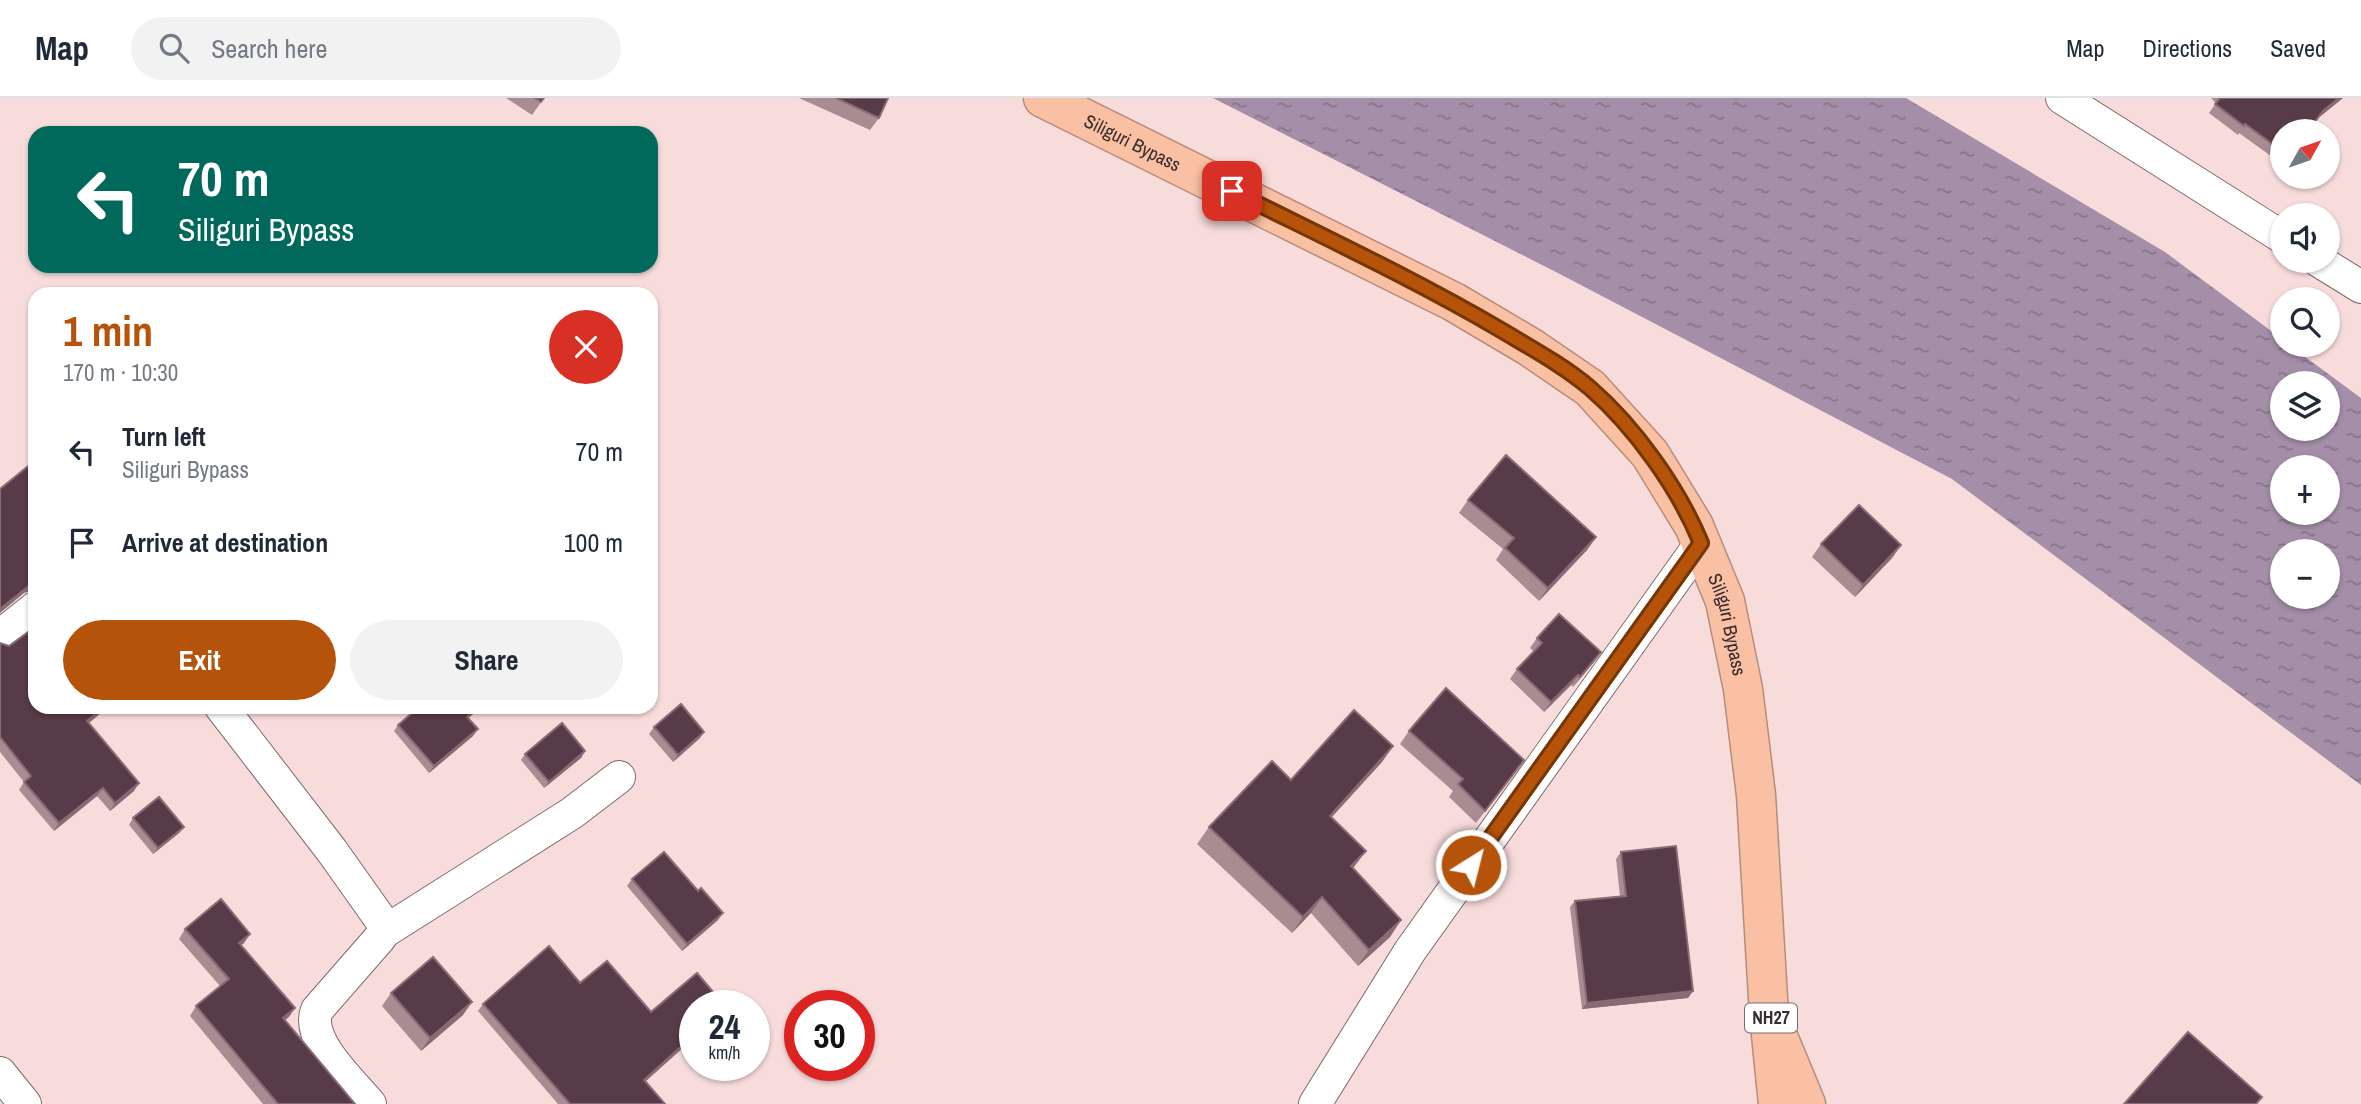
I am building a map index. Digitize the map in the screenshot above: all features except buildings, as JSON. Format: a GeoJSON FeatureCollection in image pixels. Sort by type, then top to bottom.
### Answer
{"type":"FeatureCollection","features":[{"type":"Feature","properties":{"kind":"highway","name":"Siliguri Bypass"},"geometry":{"type":"LineString","coordinates":[[1043,98],[1442,296],[1530,347],[1590,388],[1650,454],[1694,526],[1725,601],[1743,689],[1756,795],[1769,1015]]}},
{"type":"Feature","properties":{"kind":"highway","name":"NH27"},"geometry":{"type":"LineString","coordinates":[[1769,1015],[1778,1104]]}},
{"type":"Feature","properties":{"kind":"highway","name":"NH27"},"geometry":{"type":"LineString","coordinates":[[1769,1015],[1806,1104]]}},
{"type":"Feature","properties":{"kind":"street"},"geometry":{"type":"LineString","coordinates":[[2062,98],[2270,229]]}},
{"type":"Feature","properties":{"kind":"street"},"geometry":{"type":"LineString","coordinates":[[2338,273],[2361,287]]}},
{"type":"Feature","properties":{"kind":"street"},"geometry":{"type":"LineString","coordinates":[[1315,1104],[1405,958],[1701,543]]}},
{"type":"Feature","properties":{"kind":"street"},"geometry":{"type":"LineString","coordinates":[[0,636],[28,614]]}},
{"type":"Feature","properties":{"kind":"street"},"geometry":{"type":"LineString","coordinates":[[226,714],[379,915],[384,932]]}},
{"type":"Feature","properties":{"kind":"street"},"geometry":{"type":"LineString","coordinates":[[370,1104],[316,1036],[313,1020],[317,1010],[384,932],[572,813],[619,777]]}},
{"type":"Feature","properties":{"kind":"street"},"geometry":{"type":"LineString","coordinates":[[0,1073],[25,1104]]}},
{"type":"Feature","properties":{"kind":"water"},"geometry":{"type":"Polygon","coordinates":[[[1213,98],[1906,98],[2165,252],[2270,330],[2270,357],[2305,357],[2324,371],[2270,371],[2270,441],[2340,441],[2340,383],[2361,398],[2361,785],[1952,479],[1554,271],[1213,98]]]}},
{"type":"Feature","properties":{"kind":"route"},"geometry":{"type":"LineString","coordinates":[[1232,191],[1454,302],[1530,347],[1590,388],[1650,454],[1694,526],[1701,543],[1471,865]]}}]}
